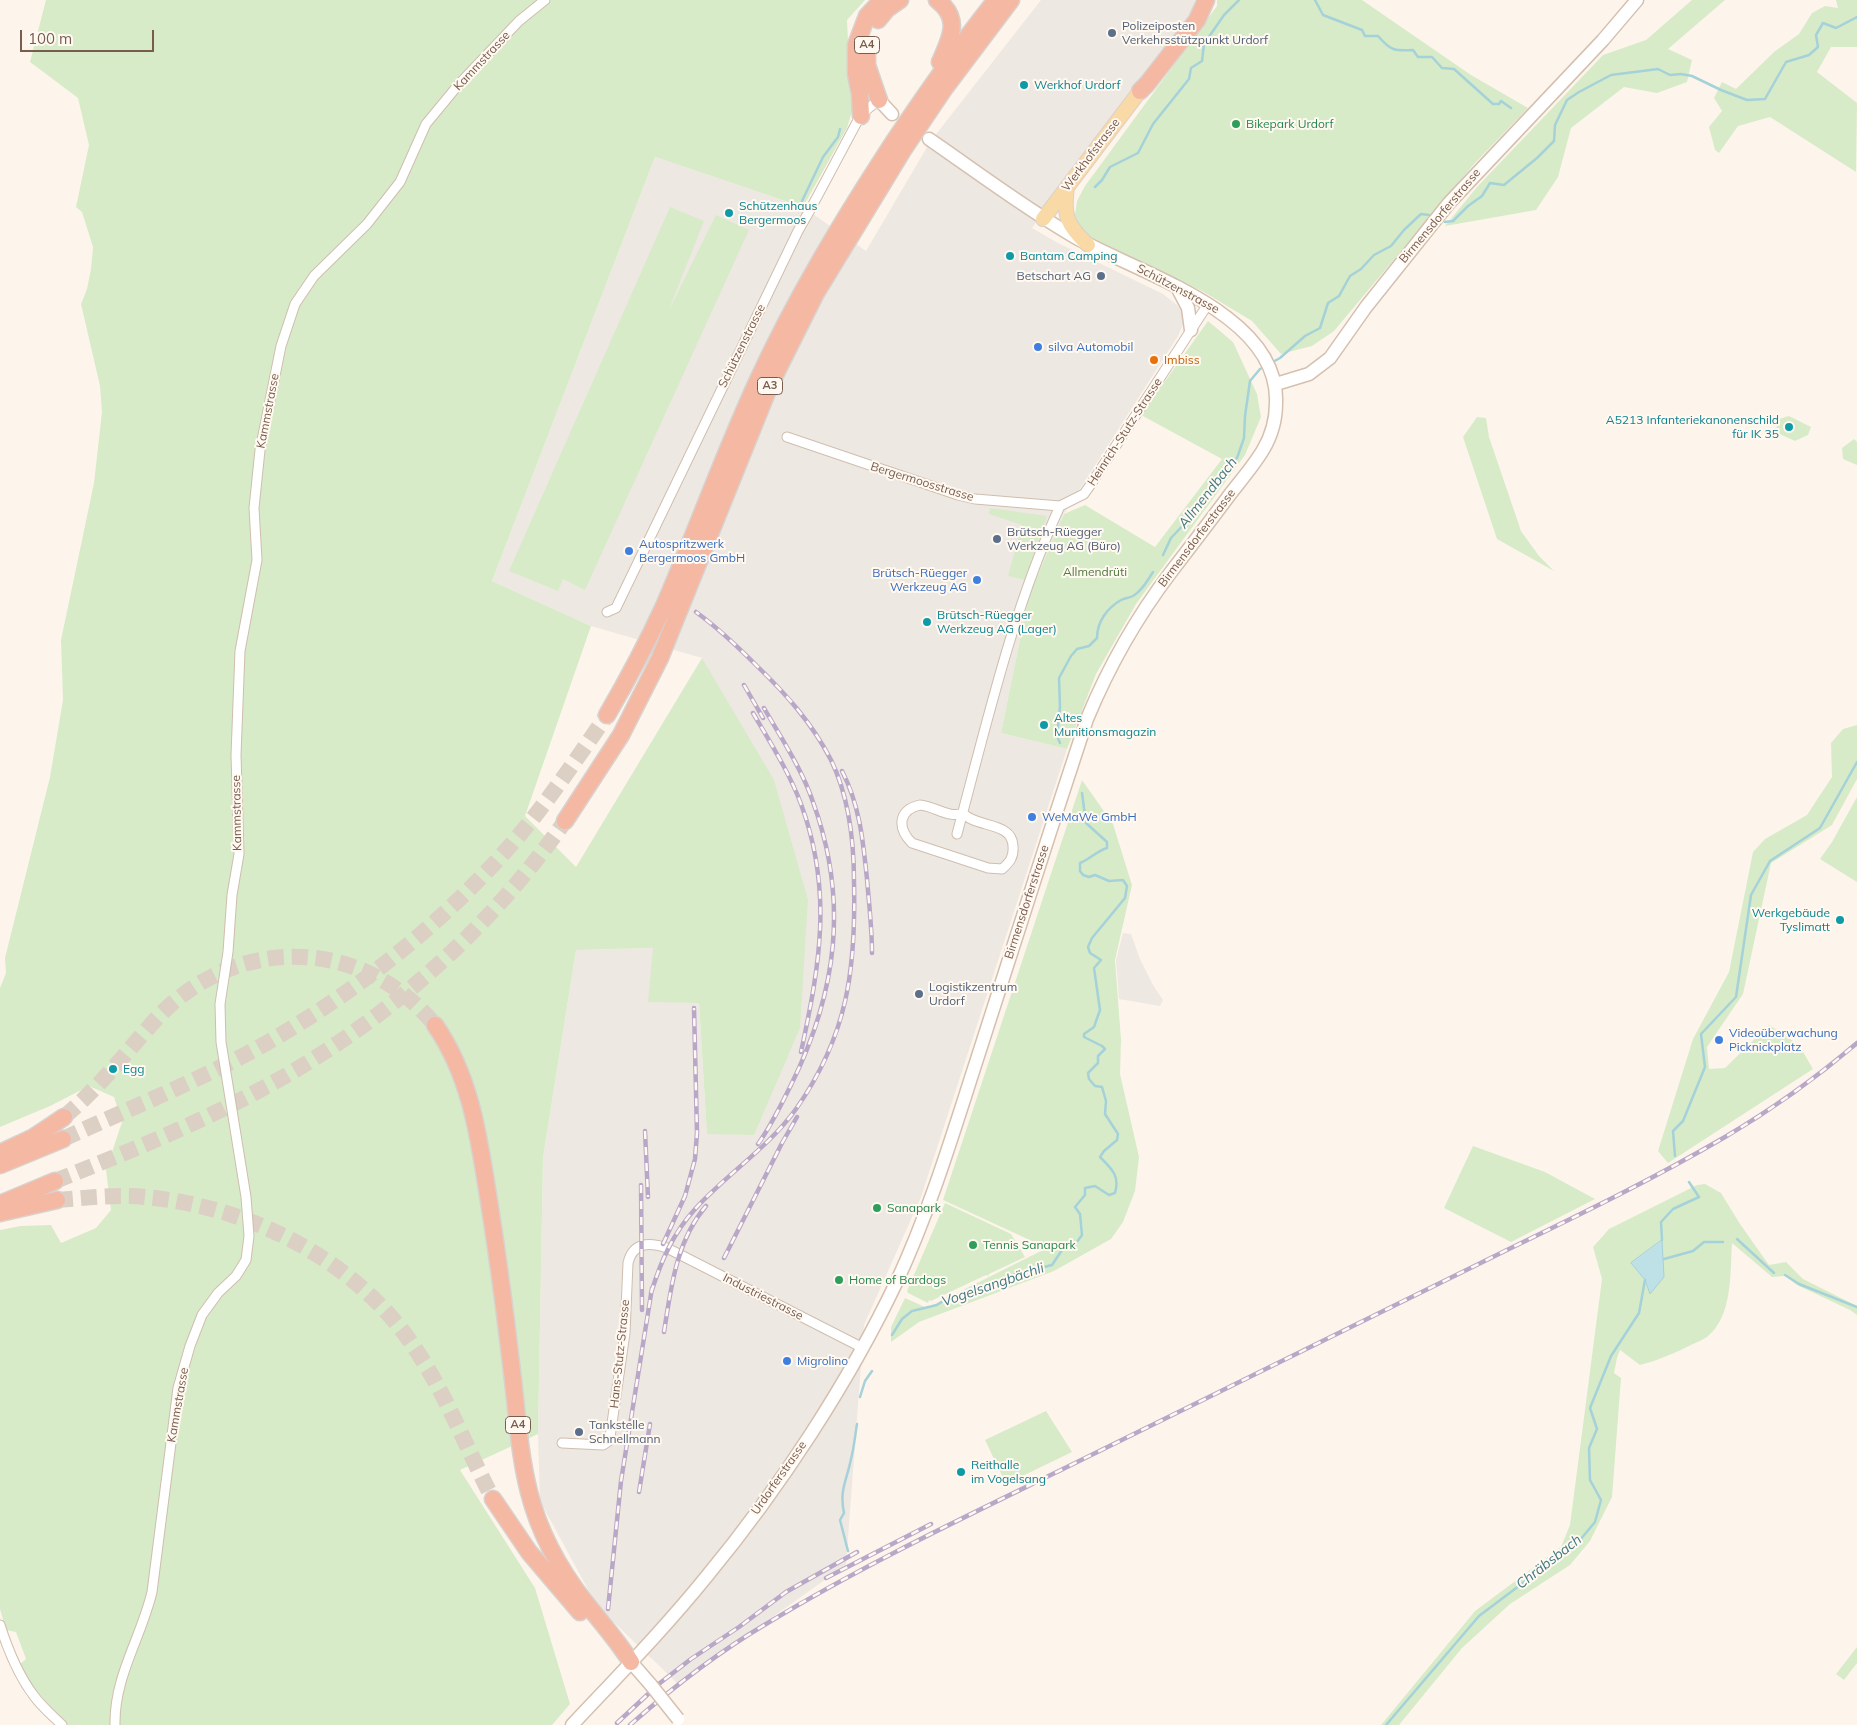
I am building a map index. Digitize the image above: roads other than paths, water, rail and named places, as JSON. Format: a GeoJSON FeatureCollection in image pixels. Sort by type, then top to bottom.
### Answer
{"type":"FeatureCollection","features":[{"type":"Feature","properties":{"kind":"highway","name":"A4"},"geometry":{"type":"LineString","coordinates":[[861,116],[860,94],[856,74],[856,44],[867,16],[882,0]]}},
{"type":"Feature","properties":{"kind":"highway","name":"A4"},"geometry":{"type":"LineString","coordinates":[[879,100],[867,65],[868,41],[872,29],[879,18],[887,9],[900,0]]}},
{"type":"Feature","properties":{"kind":"highway"},"geometry":{"type":"LineString","coordinates":[[928,92],[949,40],[952,26],[948,12],[937,0]]}},
{"type":"Feature","properties":{"kind":"highway","name":"A3"},"geometry":{"type":"LineString","coordinates":[[607,715],[639,658],[663,606],[738,423],[787,320],[820,260],[856,201],[928,92],[996,0]]}},
{"type":"Feature","properties":{"kind":"highway","name":"A3"},"geometry":{"type":"LineString","coordinates":[[565,821],[621,735],[660,658],[770,385],[816,293],[903,150],[944,89],[1011,0]]}},
{"type":"Feature","properties":{"kind":"highway"},"geometry":{"type":"LineString","coordinates":[[1140,91],[1144,81],[1192,18],[1200,0]]}},
{"type":"Feature","properties":{"kind":"highway"},"geometry":{"type":"LineString","coordinates":[[1140,91],[1148,84],[1197,20],[1206,0]]}},
{"type":"Feature","properties":{"kind":"highway","name":"A4"},"geometry":{"type":"LineString","coordinates":[[856,61],[867,90],[879,100]]}},
{"type":"Feature","properties":{"kind":"highway","name":"A4"},"geometry":{"type":"LineString","coordinates":[[435,1025],[460,1068],[477,1128],[501,1277],[525,1470],[535,1512],[544,1536],[566,1576],[618,1641],[631,1662]]}},
{"type":"Feature","properties":{"kind":"highway"},"geometry":{"type":"LineString","coordinates":[[0,1165],[34,1144],[64,1117]]}},
{"type":"Feature","properties":{"kind":"highway"},"geometry":{"type":"LineString","coordinates":[[0,1153],[62,1139]]}},
{"type":"Feature","properties":{"kind":"highway"},"geometry":{"type":"LineString","coordinates":[[0,1213],[29,1198],[55,1181]]}},
{"type":"Feature","properties":{"kind":"highway"},"geometry":{"type":"LineString","coordinates":[[0,1204],[29,1198],[57,1200]]}},
{"type":"Feature","properties":{"kind":"highway"},"geometry":{"type":"LineString","coordinates":[[493,1499],[529,1552],[610,1648],[631,1662]]}},
{"type":"Feature","properties":{"kind":"main road","name":"Birmensdorferstrasse"},"geometry":{"type":"LineString","coordinates":[[932,1194],[1087,719],[1114,660],[1137,620],[1262,452],[1274,424],[1276,414],[1274,379],[1309,374],[1330,358],[1372,300],[1448,203],[1603,40],[1637,0]]}},
{"type":"Feature","properties":{"kind":"main road","name":"Werkhofstrasse"},"geometry":{"type":"LineString","coordinates":[[1043,219],[1140,91]]}},
{"type":"Feature","properties":{"kind":"main road"},"geometry":{"type":"LineString","coordinates":[[879,100],[892,114]]}},
{"type":"Feature","properties":{"kind":"main road","name":"Schützenstrasse"},"geometry":{"type":"LineString","coordinates":[[929,139],[1043,219],[1088,245],[1177,287],[1230,318],[1248,336],[1264,357],[1274,379]]}},
{"type":"Feature","properties":{"kind":"main road"},"geometry":{"type":"LineString","coordinates":[[1067,187],[1065,205],[1068,222],[1074,232],[1088,245]]}},
{"type":"Feature","properties":{"kind":"main road"},"geometry":{"type":"LineString","coordinates":[[1177,287],[1188,308],[1191,330]]}},
{"type":"Feature","properties":{"kind":"main road","name":"Urdorferstrasse"},"geometry":{"type":"LineString","coordinates":[[572,1725],[707,1576],[797,1453],[863,1348],[898,1280],[932,1194]]}},
{"type":"Feature","properties":{"kind":"main road"},"geometry":{"type":"LineString","coordinates":[[631,1662],[680,1722]]}},
{"type":"Feature","properties":{"kind":"street","name":"Kammstrasse"},"geometry":{"type":"LineString","coordinates":[[115,1725],[115,1708],[119,1684],[145,1617],[152,1592],[178,1388],[190,1346],[202,1315],[218,1292],[236,1276],[246,1260],[249,1236],[246,1197],[222,1042],[220,1004],[228,952],[232,895],[239,854],[236,755],[240,651],[257,560],[254,508],[260,450],[281,346],[296,304],[314,276],[367,224],[400,182],[426,124],[459,84],[519,21],[545,0]]}},
{"type":"Feature","properties":{"kind":"street","name":"Schützenstrasse"},"geometry":{"type":"LineString","coordinates":[[606,612],[616,608],[798,231],[861,116],[879,100]]}},
{"type":"Feature","properties":{"kind":"street","name":"Heinrich-Stutz-Strasse"},"geometry":{"type":"LineString","coordinates":[[1060,506],[1084,494],[1092,484],[1208,304]]}},
{"type":"Feature","properties":{"kind":"street","name":"Bergermoosstrasse"},"geometry":{"type":"LineString","coordinates":[[787,438],[958,495],[975,499],[1060,506]]}},
{"type":"Feature","properties":{"kind":"street"},"geometry":{"type":"LineString","coordinates":[[957,834],[1008,643],[1025,593],[1060,506]]}},
{"type":"Feature","properties":{"kind":"street"},"geometry":{"type":"LineString","coordinates":[[920,804],[953,815],[963,813],[969,818],[1007,833],[1013,839],[1013,856],[1010,862],[1002,869],[988,868],[914,844],[906,836],[902,822],[908,810],[920,804]]}},
{"type":"Feature","properties":{"kind":"street","name":"Hans-Stutz-Strasse"},"geometry":{"type":"LineString","coordinates":[[562,1443],[603,1445],[609,1441],[625,1333],[630,1254],[642,1245],[662,1246]]}},
{"type":"Feature","properties":{"kind":"street","name":"Industriestrasse"},"geometry":{"type":"LineString","coordinates":[[662,1246],[863,1348]]}},
{"type":"Feature","properties":{"kind":"street"},"geometry":{"type":"LineString","coordinates":[[0,1625],[12,1657],[27,1687],[62,1725]]}},
{"type":"Feature","properties":{"kind":"water"},"geometry":{"type":"Polygon","coordinates":[[[1662,1240],[1664,1277],[1650,1294],[1645,1280],[1631,1263],[1662,1240]]]}},
{"type":"Feature","properties":{"kind":"waterway"},"geometry":{"type":"LineString","coordinates":[[1095,187],[1110,167],[1138,153],[1153,124],[1189,79],[1191,68],[1202,61],[1204,44],[1224,15],[1239,0]]}},
{"type":"Feature","properties":{"kind":"waterway"},"geometry":{"type":"LineString","coordinates":[[1315,0],[1323,15],[1362,30],[1365,36],[1378,36],[1386,45],[1393,49],[1413,50],[1418,57],[1432,57],[1442,68],[1454,69],[1493,104],[1499,104],[1501,101],[1511,108]]}},
{"type":"Feature","properties":{"kind":"waterway","name":"Allmendbach"},"geometry":{"type":"LineString","coordinates":[[1445,222],[1453,221],[1468,206],[1482,196],[1490,183],[1504,185],[1537,158],[1554,141],[1555,125],[1567,100],[1611,75],[1658,69],[1670,75],[1692,76],[1747,100],[1765,99],[1786,62],[1809,55],[1818,47],[1816,35],[1823,23],[1836,28],[1857,17]]}},
{"type":"Feature","properties":{"kind":"waterway"},"geometry":{"type":"LineString","coordinates":[[802,201],[823,157],[838,137],[840,129]]}},
{"type":"Feature","properties":{"kind":"waterway","name":"Allmendbach"},"geometry":{"type":"LineString","coordinates":[[1271,363],[1280,358],[1305,336],[1320,328],[1328,303],[1339,296],[1350,276],[1361,269],[1374,255],[1391,246],[1421,214],[1429,215]]}},
{"type":"Feature","properties":{"kind":"waterway","name":"Allmendbach"},"geometry":{"type":"LineString","coordinates":[[1163,555],[1171,538],[1188,520],[1203,494],[1215,486],[1225,467],[1237,458],[1244,438],[1250,381],[1264,367]]}},
{"type":"Feature","properties":{"kind":"waterway","name":"Allmendbach"},"geometry":{"type":"LineString","coordinates":[[1060,743],[1057,736],[1060,707],[1059,678],[1077,649],[1089,646],[1097,638],[1099,626],[1107,611],[1121,600],[1136,594],[1153,572]]}},
{"type":"Feature","properties":{"kind":"waterway"},"geometry":{"type":"LineString","coordinates":[[1675,1156],[1673,1131],[1683,1121],[1705,1067],[1701,1034],[1736,997],[1751,895],[1770,861],[1820,828],[1857,762]]}},
{"type":"Feature","properties":{"kind":"waterway","name":"Allmendbach"},"geometry":{"type":"LineString","coordinates":[[892,1335],[902,1319],[912,1311],[937,1305],[946,1299],[971,1295],[1008,1276],[1052,1265],[1062,1250],[1074,1246],[1082,1235],[1080,1214],[1075,1207],[1085,1195],[1085,1188],[1095,1186],[1109,1195],[1115,1193],[1116,1177],[1100,1157],[1117,1140],[1118,1134],[1105,1114],[1106,1101],[1102,1087],[1095,1086],[1089,1079],[1088,1073],[1098,1063],[1098,1056],[1105,1049],[1084,1037],[1084,1034],[1094,1027],[1100,1010],[1094,968],[1101,960],[1090,953],[1088,947],[1092,938],[1125,898],[1127,886],[1123,880],[1109,881],[1095,875],[1089,877],[1083,875],[1080,871],[1080,863],[1107,848],[1107,842],[1086,823],[1082,793]]}},
{"type":"Feature","properties":{"kind":"waterway"},"geometry":{"type":"LineString","coordinates":[[1662,1240],[1661,1222],[1673,1209],[1699,1197],[1689,1182]]}},
{"type":"Feature","properties":{"kind":"waterway"},"geometry":{"type":"LineString","coordinates":[[1737,1239],[1774,1273]]}},
{"type":"Feature","properties":{"kind":"waterway"},"geometry":{"type":"LineString","coordinates":[[1664,1259],[1693,1251],[1704,1242],[1723,1242]]}},
{"type":"Feature","properties":{"kind":"waterway"},"geometry":{"type":"LineString","coordinates":[[1785,1275],[1799,1284],[1857,1307]]}},
{"type":"Feature","properties":{"kind":"waterway","name":"Chräbsbach"},"geometry":{"type":"LineString","coordinates":[[1386,1725],[1479,1616],[1580,1540],[1595,1522],[1601,1500],[1590,1480],[1589,1448],[1597,1429],[1590,1408],[1611,1356],[1639,1313],[1645,1280]]}},
{"type":"Feature","properties":{"kind":"waterway","name":"Vogelsangbächli"},"geometry":{"type":"LineString","coordinates":[[860,1397],[865,1381],[872,1371]]}},
{"type":"Feature","properties":{"kind":"waterway","name":"Vogelsangbächli"},"geometry":{"type":"LineString","coordinates":[[848,1551],[840,1520],[844,1513],[843,1491],[857,1424]]}},
{"type":"Feature","properties":{"kind":"tunnel"},"geometry":{"type":"LineString","coordinates":[[63,1139],[183,1085],[254,1050],[330,1004],[403,949],[470,888],[501,856],[550,796],[607,715]]}},
{"type":"Feature","properties":{"kind":"tunnel"},"geometry":{"type":"LineString","coordinates":[[55,1181],[137,1148],[217,1112],[312,1060],[354,1032],[394,1002],[469,936],[535,861],[565,821]]}},
{"type":"Feature","properties":{"kind":"tunnel"},"geometry":{"type":"LineString","coordinates":[[64,1117],[101,1082],[166,1009],[198,985],[232,968],[268,959],[304,957],[340,963],[375,976],[407,997],[435,1025]]}},
{"type":"Feature","properties":{"kind":"tunnel"},"geometry":{"type":"LineString","coordinates":[[57,1200],[123,1196],[183,1202],[259,1225],[295,1242],[328,1262],[360,1286],[388,1313],[412,1344],[445,1401],[493,1499]]}},
{"type":"Feature","properties":{"kind":"railway"},"geometry":{"type":"LineString","coordinates":[[651,1293],[659,1270],[674,1237],[681,1227],[708,1195],[785,1123],[814,1082],[838,1028],[850,973],[853,944],[853,851],[846,804],[831,760],[807,721],[788,698],[734,644],[696,612]]}},
{"type":"Feature","properties":{"kind":"railway"},"geometry":{"type":"LineString","coordinates":[[744,685],[763,718]]}},
{"type":"Feature","properties":{"kind":"railway"},"geometry":{"type":"LineString","coordinates":[[758,1144],[772,1123],[791,1085],[807,1050],[819,1015],[828,981],[833,946],[834,911],[831,875],[824,839],[813,802],[797,766],[764,708]]}},
{"type":"Feature","properties":{"kind":"railway"},"geometry":{"type":"LineString","coordinates":[[753,713],[779,757],[801,804],[811,836],[817,867],[820,897],[818,958],[801,1052]]}},
{"type":"Feature","properties":{"kind":"railway"},"geometry":{"type":"LineString","coordinates":[[842,771],[853,797],[862,837],[872,934],[872,953]]}},
{"type":"Feature","properties":{"kind":"railway"},"geometry":{"type":"LineString","coordinates":[[663,1244],[685,1196],[695,1159],[697,1133],[694,1008]]}},
{"type":"Feature","properties":{"kind":"railway"},"geometry":{"type":"LineString","coordinates":[[630,1725],[679,1684],[713,1659],[803,1602],[953,1523],[1646,1181],[1759,1116],[1793,1093],[1857,1043]]}},
{"type":"Feature","properties":{"kind":"railway"},"geometry":{"type":"LineString","coordinates":[[724,1258],[797,1117]]}},
{"type":"Feature","properties":{"kind":"railway"},"geometry":{"type":"LineString","coordinates":[[645,1131],[648,1197]]}},
{"type":"Feature","properties":{"kind":"railway"},"geometry":{"type":"LineString","coordinates":[[641,1185],[642,1310]]}},
{"type":"Feature","properties":{"kind":"railway"},"geometry":{"type":"LineString","coordinates":[[664,1332],[672,1282],[681,1250],[688,1234],[706,1206]]}},
{"type":"Feature","properties":{"kind":"railway"},"geometry":{"type":"LineString","coordinates":[[608,1609],[621,1481],[652,1288]]}},
{"type":"Feature","properties":{"kind":"railway"},"geometry":{"type":"LineString","coordinates":[[639,1492],[650,1424]]}},
{"type":"Feature","properties":{"kind":"railway"},"geometry":{"type":"LineString","coordinates":[[826,1578],[931,1524]]}},
{"type":"Feature","properties":{"kind":"railway"},"geometry":{"type":"LineString","coordinates":[[617,1723],[660,1683],[691,1659],[739,1627],[786,1592],[857,1552]]}},
{"type":"Feature","properties":{"kind":"place","name":"Polizeiposten Verkehrsstützpunkt Urdorf"},"geometry":{"type":"Point","coordinates":[1112,33]}},
{"type":"Feature","properties":{"kind":"place","name":"Werkhof Urdorf"},"geometry":{"type":"Point","coordinates":[1024,85]}},
{"type":"Feature","properties":{"kind":"place","name":"Bikepark Urdorf"},"geometry":{"type":"Point","coordinates":[1236,124]}},
{"type":"Feature","properties":{"kind":"place","name":"Schützenhaus Bergermoos"},"geometry":{"type":"Point","coordinates":[729,213]}},
{"type":"Feature","properties":{"kind":"place","name":"Bantam Camping"},"geometry":{"type":"Point","coordinates":[1010,256]}},
{"type":"Feature","properties":{"kind":"place","name":"Betschart AG"},"geometry":{"type":"Point","coordinates":[1101,276]}},
{"type":"Feature","properties":{"kind":"place","name":"silva Automobil"},"geometry":{"type":"Point","coordinates":[1038,347]}},
{"type":"Feature","properties":{"kind":"place","name":"Imbiss"},"geometry":{"type":"Point","coordinates":[1154,360]}},
{"type":"Feature","properties":{"kind":"place","name":"A5213 Infanteriekanonenschild für IK 35"},"geometry":{"type":"Point","coordinates":[1789,427]}},
{"type":"Feature","properties":{"kind":"place","name":"Brütsch-Rüegger Werkzeug AG (Büro)"},"geometry":{"type":"Point","coordinates":[997,539]}},
{"type":"Feature","properties":{"kind":"place","name":"Autospritzwerk Bergermoos GmbH"},"geometry":{"type":"Point","coordinates":[629,551]}},
{"type":"Feature","properties":{"kind":"place","name":"Brütsch-Rüegger Werkzeug AG"},"geometry":{"type":"Point","coordinates":[977,580]}},
{"type":"Feature","properties":{"kind":"place","name":"Brütsch-Rüegger Werkzeug AG (Lager)"},"geometry":{"type":"Point","coordinates":[927,622]}},
{"type":"Feature","properties":{"kind":"place","name":"Altes Munitionsmagazin"},"geometry":{"type":"Point","coordinates":[1044,725]}},
{"type":"Feature","properties":{"kind":"place","name":"WeMaWe GmbH"},"geometry":{"type":"Point","coordinates":[1032,817]}},
{"type":"Feature","properties":{"kind":"place","name":"Werkgebäude Tyslimatt"},"geometry":{"type":"Point","coordinates":[1840,920]}},
{"type":"Feature","properties":{"kind":"place","name":"Logistikzentrum Urdorf"},"geometry":{"type":"Point","coordinates":[919,994]}},
{"type":"Feature","properties":{"kind":"place","name":"Videoüberwachung Picknickplatz"},"geometry":{"type":"Point","coordinates":[1719,1040]}},
{"type":"Feature","properties":{"kind":"place","name":"Egg"},"geometry":{"type":"Point","coordinates":[113,1069]}},
{"type":"Feature","properties":{"kind":"place","name":"Sanapark"},"geometry":{"type":"Point","coordinates":[877,1208]}},
{"type":"Feature","properties":{"kind":"place","name":"Tennis Sanapark"},"geometry":{"type":"Point","coordinates":[973,1245]}},
{"type":"Feature","properties":{"kind":"place","name":"Home of Bardogs"},"geometry":{"type":"Point","coordinates":[839,1280]}},
{"type":"Feature","properties":{"kind":"place","name":"Migrolino"},"geometry":{"type":"Point","coordinates":[787,1361]}},
{"type":"Feature","properties":{"kind":"place","name":"Tankstelle Schnellmann"},"geometry":{"type":"Point","coordinates":[579,1432]}},
{"type":"Feature","properties":{"kind":"place","name":"Reithalle im Vogelsang"},"geometry":{"type":"Point","coordinates":[961,1472]}},
{"type":"Feature","properties":{"kind":"park label","name":"Allmendrüti"},"geometry":{"type":"Point","coordinates":[1095,572]}}]}
